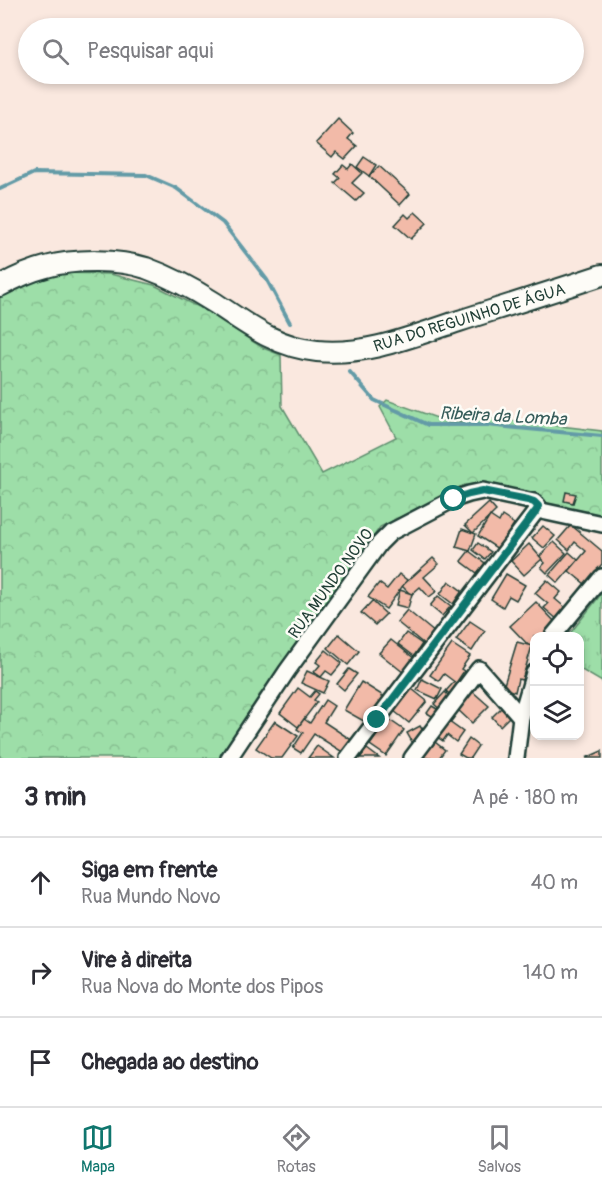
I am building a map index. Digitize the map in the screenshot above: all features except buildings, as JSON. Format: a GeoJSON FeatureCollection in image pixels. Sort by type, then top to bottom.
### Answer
{"type":"FeatureCollection","features":[{"type":"Feature","properties":{"kind":"street","name":"RUA DO REGUINHO DE ÁGUA"},"geometry":{"type":"LineString","coordinates":[[0,286],[49,266],[114,262],[143,267],[172,278],[272,339],[315,351],[339,352],[380,346],[602,275]]}},
{"type":"Feature","properties":{"kind":"street","name":"RUA MUNDO NOVO"},"geometry":{"type":"LineString","coordinates":[[229,758],[287,671],[379,544],[391,532],[454,499],[483,491],[534,502],[538,506],[537,510],[602,524]]}},
{"type":"Feature","properties":{"kind":"street"},"geometry":{"type":"LineString","coordinates":[[348,758],[537,510]]}},
{"type":"Feature","properties":{"kind":"street"},"geometry":{"type":"LineString","coordinates":[[556,632],[602,577]]}},
{"type":"Feature","properties":{"kind":"street"},"geometry":{"type":"LineString","coordinates":[[412,758],[479,669],[521,717]]}},
{"type":"Feature","properties":{"kind":"street"},"geometry":{"type":"LineString","coordinates":[[516,758],[521,717],[530,686]]}},
{"type":"Feature","properties":{"kind":"green space"},"geometry":{"type":"Polygon","coordinates":[[[63,273],[110,274],[154,285],[206,311],[263,348],[281,355],[282,406],[322,474],[396,437],[380,407],[387,400],[451,423],[484,417],[602,431],[602,515],[546,503],[536,494],[465,485],[380,527],[220,758],[0,758],[0,294],[63,273]]]}},
{"type":"Feature","properties":{"kind":"green space"},"geometry":{"type":"Polygon","coordinates":[[[602,593],[602,682],[584,671],[584,632],[571,632],[602,593]]]}},
{"type":"Feature","properties":{"kind":"waterway","name":"Ribeira da Lomba"},"geometry":{"type":"LineString","coordinates":[[0,189],[34,173],[146,175],[176,188],[223,223],[267,280],[290,323]]}},
{"type":"Feature","properties":{"kind":"waterway","name":"Ribeira da Lomba"},"geometry":{"type":"LineString","coordinates":[[349,371],[374,400],[428,425],[486,425],[602,436]]}},
{"type":"Feature","properties":{"kind":"route"},"geometry":{"type":"LineString","coordinates":[[377,720],[538,506],[528,500],[483,491],[454,499]]}}]}
